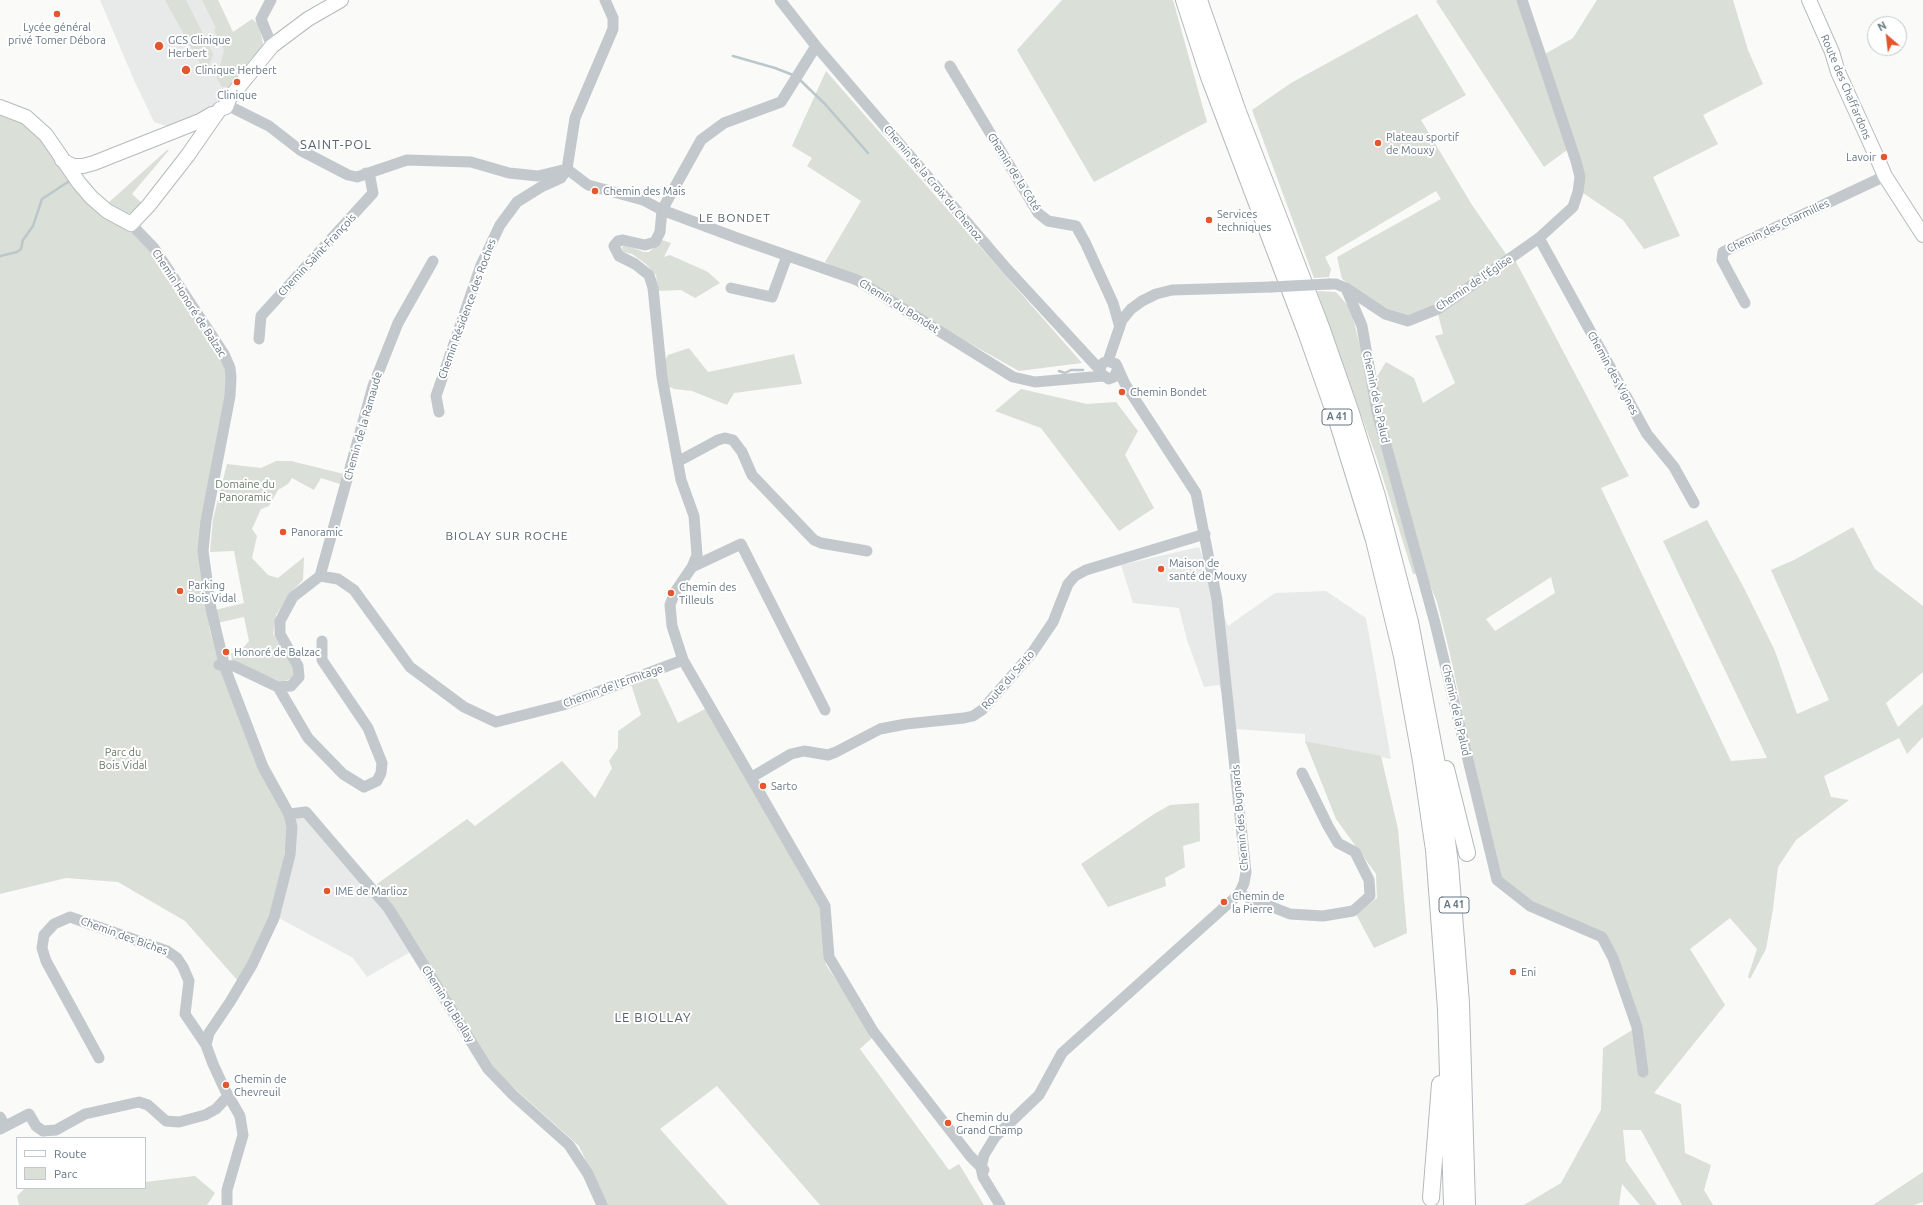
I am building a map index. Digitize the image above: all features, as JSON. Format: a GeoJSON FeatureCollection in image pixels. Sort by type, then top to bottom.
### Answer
{"type":"FeatureCollection","features":[{"type":"Feature","properties":{"kind":"highway","name":"A 41"},"geometry":{"type":"LineString","coordinates":[[1184,0],[1214,91],[1324,381],[1352,465],[1383,576],[1402,656],[1421,761],[1434,850],[1446,1009],[1452,1205]]}},
{"type":"Feature","properties":{"kind":"highway","name":"A 41"},"geometry":{"type":"LineString","coordinates":[[1199,0],[1238,112],[1316,313],[1351,413],[1387,530],[1417,657],[1444,816],[1456,925],[1462,1018],[1467,1205]]}},
{"type":"Feature","properties":{"kind":"highway"},"geometry":{"type":"LineString","coordinates":[[1417,657],[1467,853]]}},
{"type":"Feature","properties":{"kind":"highway"},"geometry":{"type":"LineString","coordinates":[[1431,1198],[1446,1009]]}},
{"type":"Feature","properties":{"kind":"main road"},"geometry":{"type":"LineString","coordinates":[[0,107],[26,117],[46,135],[91,197],[107,211],[125,221],[149,204],[188,156],[221,106],[272,46],[308,19],[341,0]]}},
{"type":"Feature","properties":{"kind":"main road","name":"Route des Chaffardons"},"geometry":{"type":"LineString","coordinates":[[1809,0],[1832,52],[1838,72],[1885,176],[1923,235]]}},
{"type":"Feature","properties":{"kind":"main road"},"geometry":{"type":"LineString","coordinates":[[65,163],[73,166],[83,166],[94,163],[200,122],[221,106]]}},
{"type":"Feature","properties":{"kind":"street"},"geometry":{"type":"LineString","coordinates":[[271,0],[261,19],[272,46]]}},
{"type":"Feature","properties":{"kind":"street"},"geometry":{"type":"LineString","coordinates":[[221,106],[269,126],[300,150],[348,175],[357,177],[407,160],[471,162],[509,173],[538,176],[567,169],[575,118],[613,29],[613,18],[605,0]]}},
{"type":"Feature","properties":{"kind":"street","name":"Chemin de la Croix du Chenoz"},"geometry":{"type":"LineString","coordinates":[[780,0],[816,46],[1007,269],[1090,361],[1108,367]]}},
{"type":"Feature","properties":{"kind":"street","name":"Chemin de l'Église"},"geometry":{"type":"LineString","coordinates":[[1108,367],[1120,324],[1131,309],[1142,301],[1167,292],[1336,284],[1346,288],[1385,314],[1408,320],[1438,309],[1539,238],[1573,207],[1578,192],[1580,177],[1572,146],[1522,0]]}},
{"type":"Feature","properties":{"kind":"street"},"geometry":{"type":"LineString","coordinates":[[816,46],[781,102],[724,123],[701,140],[662,210],[660,232],[655,242],[645,245],[623,240],[614,246],[619,256],[635,264],[649,275],[653,288],[662,376],[682,480],[694,516],[697,555],[692,567],[675,592],[670,606],[672,626],[683,660],[752,777],[825,906],[829,958],[873,1031],[970,1156],[983,1170],[1000,1205]]}},
{"type":"Feature","properties":{"kind":"street","name":"Chemin de la Côté"},"geometry":{"type":"LineString","coordinates":[[950,66],[1038,213],[1048,221],[1076,226],[1085,242],[1110,297],[1120,324]]}},
{"type":"Feature","properties":{"kind":"street","name":"Chemin du Bondet"},"geometry":{"type":"LineString","coordinates":[[567,169],[588,185],[643,200],[662,210],[857,280],[1012,377],[1035,382],[1086,376],[1108,367]]}},
{"type":"Feature","properties":{"kind":"street","name":"Chemin Résidence des Roches"},"geometry":{"type":"LineString","coordinates":[[439,412],[436,396],[481,265],[500,225],[517,202],[561,178],[567,169]]}},
{"type":"Feature","properties":{"kind":"street","name":"Chemin Saint-François"},"geometry":{"type":"LineString","coordinates":[[259,339],[261,316],[373,193],[370,177],[366,173]]}},
{"type":"Feature","properties":{"kind":"street","name":"Chemin des Charmilles"},"geometry":{"type":"LineString","coordinates":[[1745,303],[1722,260],[1723,252],[1885,176]]}},
{"type":"Feature","properties":{"kind":"street","name":"Chemin Honoré de Balzac"},"geometry":{"type":"LineString","coordinates":[[125,221],[154,248],[224,354],[230,368],[230,396],[206,521],[203,551],[211,609],[225,666],[263,767],[291,815],[292,827],[290,855],[274,918],[245,977],[208,1033],[206,1045],[230,1100],[240,1116],[243,1135],[227,1190],[227,1205]]}},
{"type":"Feature","properties":{"kind":"street","name":"Chemin des Vignes"},"geometry":{"type":"LineString","coordinates":[[1539,238],[1647,434],[1674,467],[1694,503]]}},
{"type":"Feature","properties":{"kind":"street"},"geometry":{"type":"LineString","coordinates":[[731,288],[772,297],[787,256]]}},
{"type":"Feature","properties":{"kind":"street","name":"Chemin de la Ramaude"},"geometry":{"type":"LineString","coordinates":[[320,576],[373,386],[398,323],[433,260]]}},
{"type":"Feature","properties":{"kind":"street","name":"Chemin de la Palud"},"geometry":{"type":"LineString","coordinates":[[1346,288],[1362,326],[1377,412],[1435,623],[1497,880],[1530,906],[1602,937],[1613,958],[1637,1027],[1643,1072]]}},
{"type":"Feature","properties":{"kind":"street","name":"Chemin des Bugnards"},"geometry":{"type":"LineString","coordinates":[[983,1170],[988,1148],[994,1137],[1039,1095],[1062,1053],[1239,894],[1244,883],[1246,872],[1217,600],[1196,493],[1125,384],[1108,367]]}},
{"type":"Feature","properties":{"kind":"street"},"geometry":{"type":"LineString","coordinates":[[679,461],[718,440],[725,438],[733,440],[742,452],[752,475],[814,540],[821,543],[867,551]]}},
{"type":"Feature","properties":{"kind":"street","name":"Route du Sarto"},"geometry":{"type":"LineString","coordinates":[[752,777],[791,754],[804,751],[828,755],[880,729],[906,724],[973,716],[982,710],[1032,653],[1053,622],[1068,584],[1075,576],[1086,570],[1205,534]]}},
{"type":"Feature","properties":{"kind":"street"},"geometry":{"type":"LineString","coordinates":[[692,567],[741,544],[825,710]]}},
{"type":"Feature","properties":{"kind":"street"},"geometry":{"type":"LineString","coordinates":[[225,666],[278,687],[291,686],[299,677],[298,666],[280,634],[280,621],[293,597],[320,576]]}},
{"type":"Feature","properties":{"kind":"street","name":"Chemin de l'Ermitage"},"geometry":{"type":"LineString","coordinates":[[320,576],[338,580],[354,590],[410,667],[464,707],[496,722],[563,705],[683,660]]}},
{"type":"Feature","properties":{"kind":"street"},"geometry":{"type":"LineString","coordinates":[[278,687],[308,738],[343,774],[364,787],[377,781],[381,773],[382,763],[368,728],[322,660],[322,641]]}},
{"type":"Feature","properties":{"kind":"street"},"geometry":{"type":"LineString","coordinates":[[1239,894],[1290,914],[1323,916],[1353,911],[1370,896],[1370,880],[1355,852],[1338,842],[1328,826],[1302,773]]}},
{"type":"Feature","properties":{"kind":"street","name":"Chemin du Biollay"},"geometry":{"type":"LineString","coordinates":[[291,815],[306,812],[389,909],[488,1069],[513,1095],[569,1145],[588,1174],[602,1205]]}},
{"type":"Feature","properties":{"kind":"street","name":"Chemin des Biches"},"geometry":{"type":"LineString","coordinates":[[99,1058],[46,961],[42,948],[44,935],[54,924],[70,917],[167,951],[177,958],[184,967],[189,981],[184,1010],[206,1045]]}},
{"type":"Feature","properties":{"kind":"street"},"geometry":{"type":"LineString","coordinates":[[189,1020],[208,1033]]}},
{"type":"Feature","properties":{"kind":"street"},"geometry":{"type":"LineString","coordinates":[[2,1124],[28,1114],[36,1126],[43,1131],[56,1130],[85,1114],[134,1103],[143,1103],[161,1118],[171,1122],[195,1119],[216,1109],[230,1100]]}},
{"type":"Feature","properties":{"kind":"shaded area","name":"Clinique Herbert"},"geometry":{"type":"Polygon","coordinates":[[[100,0],[218,0],[234,37],[251,59],[213,106],[169,127],[154,122],[134,80],[100,0]]]}},
{"type":"Feature","properties":{"kind":"shaded area"},"geometry":{"type":"Polygon","coordinates":[[[1199,547],[1228,626],[1275,593],[1326,591],[1366,618],[1391,759],[1305,741],[1305,734],[1235,729],[1219,685],[1204,687],[1187,640],[1179,608],[1133,603],[1121,565],[1199,547]]]}},
{"type":"Feature","properties":{"kind":"shaded area","name":"IME de Marlioz"},"geometry":{"type":"Polygon","coordinates":[[[303,816],[391,917],[412,951],[367,977],[353,958],[277,917],[295,821],[298,817],[303,816]]]}},
{"type":"Feature","properties":{"kind":"green space"},"geometry":{"type":"Polygon","coordinates":[[[165,0],[186,0],[213,54],[206,74],[165,0]]]}},
{"type":"Feature","properties":{"kind":"green space"},"geometry":{"type":"Polygon","coordinates":[[[202,0],[218,0],[233,32],[252,19],[259,25],[264,48],[251,59],[229,87],[222,87],[217,78],[224,50],[214,30],[216,28],[202,0]]]}},
{"type":"Feature","properties":{"kind":"green space"},"geometry":{"type":"Polygon","coordinates":[[[1062,0],[1173,0],[1207,122],[1094,182],[1017,50],[1062,0]]]}},
{"type":"Feature","properties":{"kind":"green space"},"geometry":{"type":"Polygon","coordinates":[[[1527,0],[1545,54],[1573,38],[1597,0],[1733,0],[1748,50],[1763,84],[1703,115],[1718,144],[1653,177],[1680,236],[1644,249],[1623,220],[1583,193],[1567,150],[1544,167],[1436,1],[1527,0]]]}},
{"type":"Feature","properties":{"kind":"green space"},"geometry":{"type":"Polygon","coordinates":[[[1417,14],[1466,95],[1421,120],[1472,205],[1508,257],[1432,308],[1405,316],[1388,313],[1342,279],[1337,257],[1441,199],[1436,191],[1325,257],[1331,269],[1329,277],[1314,278],[1252,110],[1291,83],[1417,14]]]}},
{"type":"Feature","properties":{"kind":"green space"},"geometry":{"type":"Polygon","coordinates":[[[826,71],[1082,363],[1019,371],[825,262],[861,201],[807,166],[812,158],[792,146],[826,71]]]}},
{"type":"Feature","properties":{"kind":"green space","name":"Parc du Bois Vidal"},"geometry":{"type":"Polygon","coordinates":[[[0,111],[33,128],[141,237],[222,360],[227,377],[225,399],[199,550],[204,596],[210,630],[221,673],[260,770],[281,807],[288,825],[280,888],[272,917],[239,982],[185,921],[118,882],[66,878],[0,894],[0,111]]]}},
{"type":"Feature","properties":{"kind":"green space"},"geometry":{"type":"Polygon","coordinates":[[[167,150],[169,150],[132,194],[144,205],[137,211],[127,214],[118,212],[107,204],[167,150]]]}},
{"type":"Feature","properties":{"kind":"green space"},"geometry":{"type":"Polygon","coordinates":[[[662,240],[671,243],[664,257],[670,255],[708,272],[720,283],[695,298],[681,290],[658,291],[656,275],[646,264],[632,254],[623,252],[622,247],[625,245],[644,252],[649,252],[662,240]]]}},
{"type":"Feature","properties":{"kind":"green space"},"geometry":{"type":"Polygon","coordinates":[[[1515,260],[1629,476],[1601,488],[1731,761],[1767,758],[1663,541],[1707,520],[1744,588],[1775,651],[1797,714],[1829,700],[1771,570],[1794,560],[1853,527],[1875,569],[1923,606],[1923,672],[1886,703],[1898,727],[1923,704],[1923,737],[1907,754],[1899,738],[1824,776],[1831,797],[1849,800],[1796,840],[1778,867],[1766,949],[1750,979],[1748,977],[1757,949],[1730,918],[1690,949],[1725,1005],[1654,1093],[1681,1104],[1685,1153],[1711,1165],[1704,1190],[1713,1205],[1682,1205],[1641,1130],[1623,1130],[1626,1161],[1657,1205],[1640,1205],[1622,1184],[1619,1205],[1524,1205],[1561,1183],[1601,1110],[1603,1048],[1637,1027],[1602,937],[1535,903],[1502,880],[1495,862],[1450,654],[1437,602],[1426,575],[1413,574],[1377,459],[1317,291],[1336,292],[1351,309],[1370,388],[1386,362],[1414,378],[1423,403],[1455,383],[1435,336],[1443,334],[1438,314],[1515,260]],[[1551,577],[1486,619],[1495,631],[1555,593],[1551,577]]]}},
{"type":"Feature","properties":{"kind":"green space"},"geometry":{"type":"Polygon","coordinates":[[[689,348],[708,372],[794,354],[802,384],[734,393],[727,405],[692,391],[674,389],[666,385],[665,360],[668,355],[689,348]]]}},
{"type":"Feature","properties":{"kind":"green space"},"geometry":{"type":"Polygon","coordinates":[[[1021,389],[1087,404],[1116,402],[1138,431],[1125,455],[1154,508],[1119,531],[1041,428],[995,411],[1021,389]]]}},
{"type":"Feature","properties":{"kind":"green space","name":"Domaine du Panoramic"},"geometry":{"type":"Polygon","coordinates":[[[276,461],[291,461],[344,474],[343,485],[321,478],[314,490],[292,478],[288,484],[278,490],[269,506],[261,509],[252,529],[257,536],[252,558],[268,575],[278,578],[304,557],[303,580],[291,592],[276,615],[273,634],[293,664],[293,678],[281,682],[232,661],[231,653],[238,654],[249,641],[244,617],[217,623],[215,610],[244,603],[234,551],[210,552],[213,519],[227,464],[261,468],[276,461]]]}},
{"type":"Feature","properties":{"kind":"green space"},"geometry":{"type":"Polygon","coordinates":[[[655,674],[678,723],[707,708],[823,913],[826,965],[874,1036],[860,1049],[949,1170],[959,1164],[984,1205],[820,1205],[717,1086],[660,1129],[728,1205],[607,1205],[579,1146],[495,1071],[377,884],[467,819],[475,826],[562,761],[595,798],[612,768],[609,761],[618,748],[618,731],[641,715],[631,684],[655,674]]]}},
{"type":"Feature","properties":{"kind":"green space"},"geometry":{"type":"Polygon","coordinates":[[[1305,741],[1381,756],[1398,829],[1407,933],[1374,948],[1356,914],[1377,898],[1376,874],[1336,819],[1305,741]]]}},
{"type":"Feature","properties":{"kind":"green space"},"geometry":{"type":"Polygon","coordinates":[[[1199,803],[1200,841],[1183,846],[1185,867],[1165,878],[1166,886],[1108,907],[1081,864],[1154,814],[1170,805],[1199,803]]]}},
{"type":"Feature","properties":{"kind":"green space"},"geometry":{"type":"Polygon","coordinates":[[[1923,1172],[1923,1202],[1914,1205],[1873,1205],[1923,1172]]]}},
{"type":"Feature","properties":{"kind":"green space"},"geometry":{"type":"Polygon","coordinates":[[[195,1176],[215,1193],[207,1205],[19,1205],[17,1196],[24,1189],[146,1189],[146,1182],[195,1176]]]}},
{"type":"Feature","properties":{"kind":"waterway"},"geometry":{"type":"LineString","coordinates":[[733,56],[775,68],[793,75]]}},
{"type":"Feature","properties":{"kind":"waterway"},"geometry":{"type":"LineString","coordinates":[[800,80],[825,104],[868,153]]}},
{"type":"Feature","properties":{"kind":"waterway"},"geometry":{"type":"LineString","coordinates":[[0,256],[17,252],[21,249],[23,240],[33,226],[42,199],[71,180]]}},
{"type":"Feature","properties":{"kind":"waterway"},"geometry":{"type":"LineString","coordinates":[[1059,371],[1065,373],[1071,370],[1083,370]]}},
{"type":"Feature","properties":{"kind":"place","name":"Lycée général privé Tomer Débora"},"geometry":{"type":"Point","coordinates":[57,14]}},
{"type":"Feature","properties":{"kind":"place","name":"GCS Clinique Herbert"},"geometry":{"type":"Point","coordinates":[159,46]}},
{"type":"Feature","properties":{"kind":"place","name":"Clinique Herbert"},"geometry":{"type":"Point","coordinates":[186,70]}},
{"type":"Feature","properties":{"kind":"place","name":"Clinique"},"geometry":{"type":"Point","coordinates":[237,82]}},
{"type":"Feature","properties":{"kind":"place","name":"Plateau sportif de Mouxy"},"geometry":{"type":"Point","coordinates":[1378,143]}},
{"type":"Feature","properties":{"kind":"place","name":"Lavoir"},"geometry":{"type":"Point","coordinates":[1884,157]}},
{"type":"Feature","properties":{"kind":"place","name":"Chemin des Mais"},"geometry":{"type":"Point","coordinates":[595,191]}},
{"type":"Feature","properties":{"kind":"place","name":"Services techniques"},"geometry":{"type":"Point","coordinates":[1209,220]}},
{"type":"Feature","properties":{"kind":"place","name":"Chemin Bondet"},"geometry":{"type":"Point","coordinates":[1122,392]}},
{"type":"Feature","properties":{"kind":"place","name":"Panoramic"},"geometry":{"type":"Point","coordinates":[283,532]}},
{"type":"Feature","properties":{"kind":"place","name":"Maison de santé de Mouxy"},"geometry":{"type":"Point","coordinates":[1161,569]}},
{"type":"Feature","properties":{"kind":"place","name":"Parking Bois Vidal"},"geometry":{"type":"Point","coordinates":[180,591]}},
{"type":"Feature","properties":{"kind":"place","name":"Chemin des Tilleuls"},"geometry":{"type":"Point","coordinates":[671,593]}},
{"type":"Feature","properties":{"kind":"place","name":"Honoré de Balzac"},"geometry":{"type":"Point","coordinates":[226,652]}},
{"type":"Feature","properties":{"kind":"place","name":"Sarto"},"geometry":{"type":"Point","coordinates":[763,786]}},
{"type":"Feature","properties":{"kind":"place","name":"IME de Marlioz"},"geometry":{"type":"Point","coordinates":[327,891]}},
{"type":"Feature","properties":{"kind":"place","name":"Chemin de la Pierre"},"geometry":{"type":"Point","coordinates":[1224,902]}},
{"type":"Feature","properties":{"kind":"place","name":"Eni"},"geometry":{"type":"Point","coordinates":[1513,972]}},
{"type":"Feature","properties":{"kind":"place","name":"Chemin de Chevreuil"},"geometry":{"type":"Point","coordinates":[226,1085]}},
{"type":"Feature","properties":{"kind":"place","name":"Chemin du Grand Champ"},"geometry":{"type":"Point","coordinates":[948,1123]}},
{"type":"Feature","properties":{"kind":"district","name":"SAINT-POL"},"geometry":{"type":"Point","coordinates":[336,145]}},
{"type":"Feature","properties":{"kind":"district","name":"LE BONDET"},"geometry":{"type":"Point","coordinates":[735,218]}},
{"type":"Feature","properties":{"kind":"district","name":"BIOLAY SUR ROCHE"},"geometry":{"type":"Point","coordinates":[507,536]}},
{"type":"Feature","properties":{"kind":"district","name":"LE BIOLLAY"},"geometry":{"type":"Point","coordinates":[653,1018]}}]}
